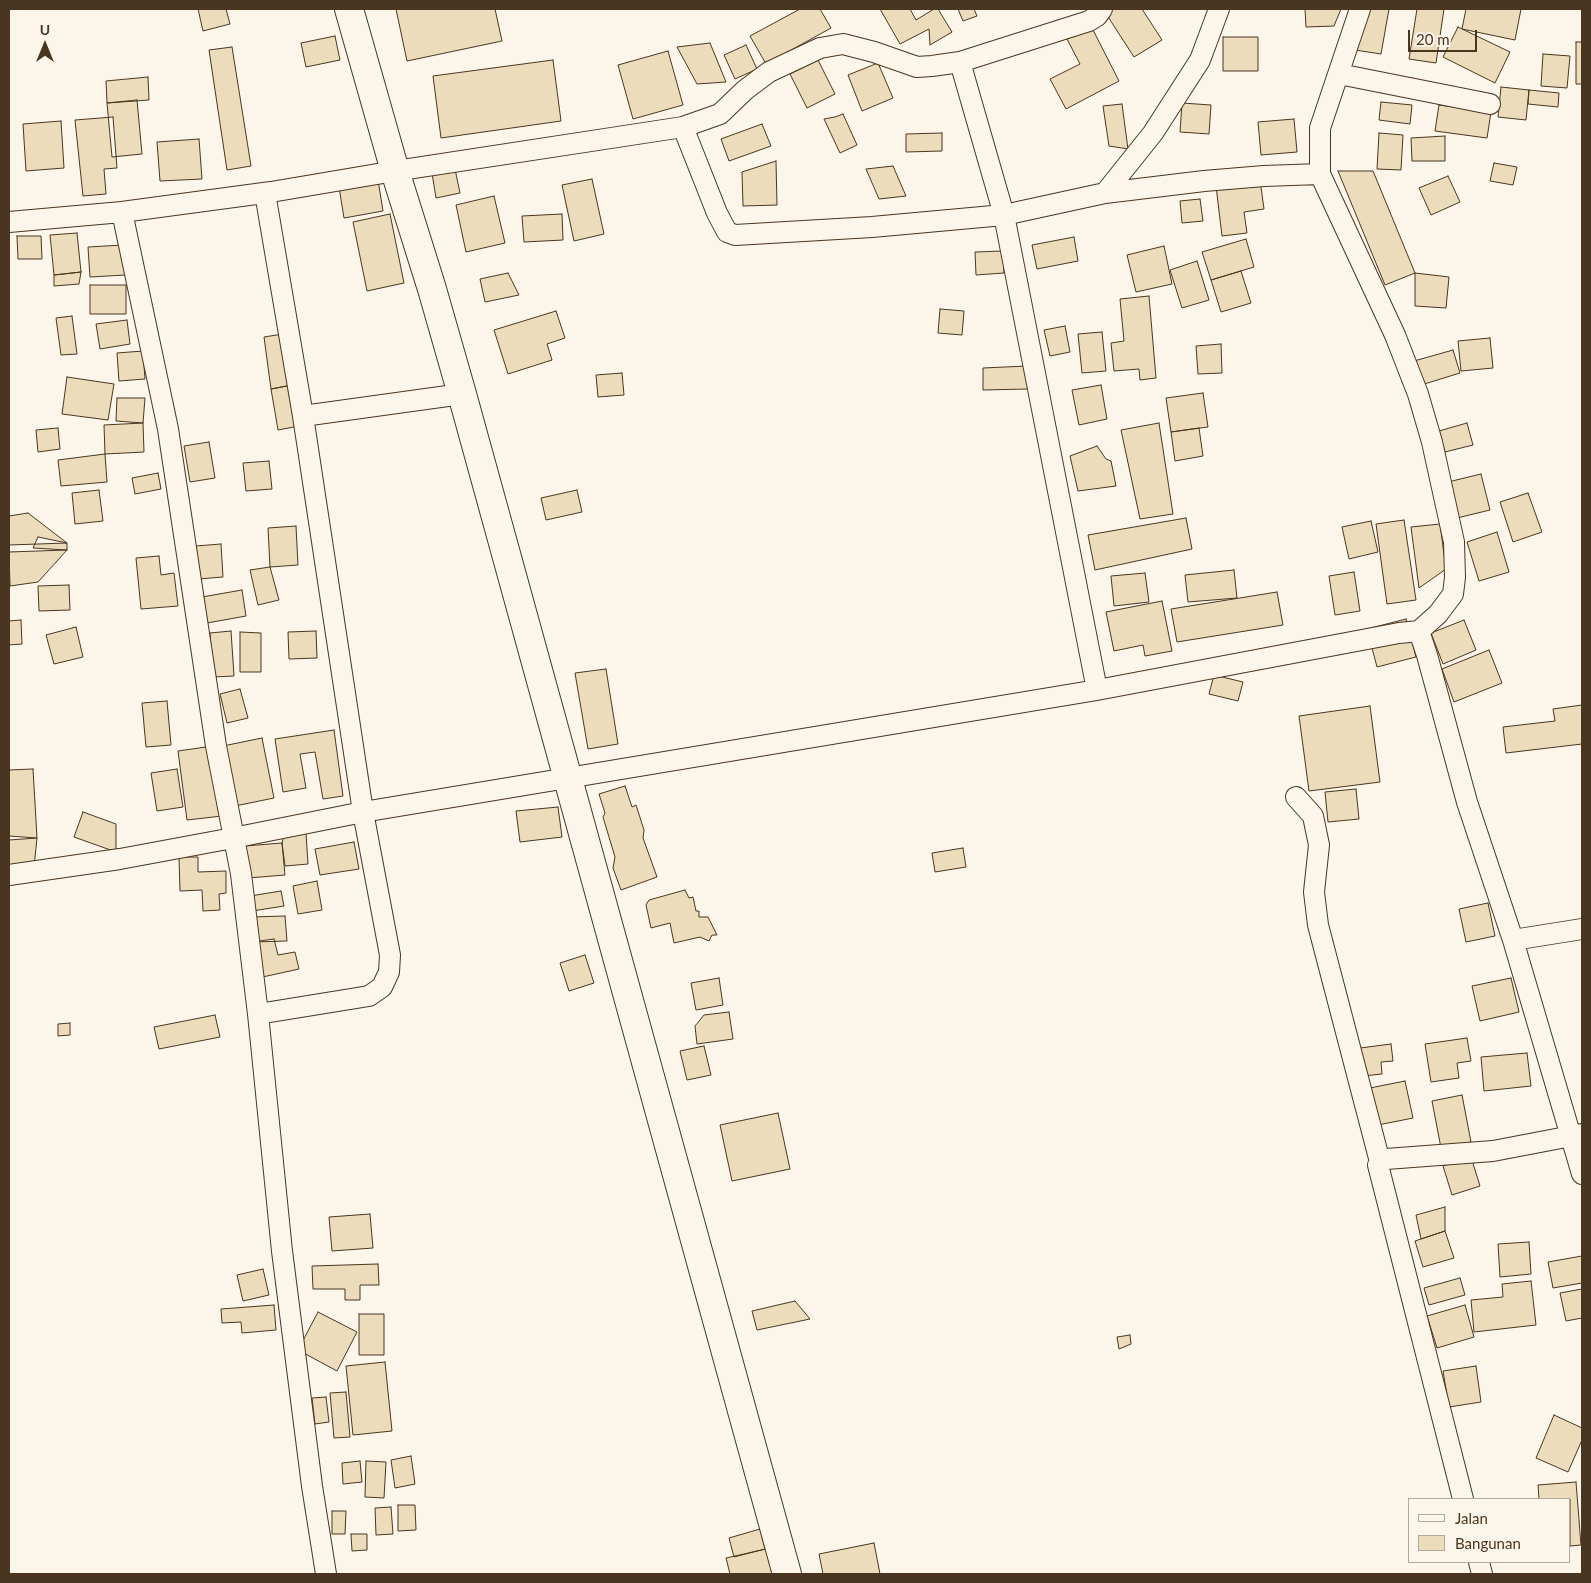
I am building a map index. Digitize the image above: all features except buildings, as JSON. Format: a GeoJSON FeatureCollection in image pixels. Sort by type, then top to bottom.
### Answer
{"type":"FeatureCollection","features":[{"type":"Feature","properties":{"kind":"main road"},"geometry":{"type":"LineString","coordinates":[[349,9],[462,394],[788,1574]]}},
{"type":"Feature","properties":{"kind":"street"},"geometry":{"type":"LineString","coordinates":[[9,222],[122,212],[265,193],[683,127],[720,114],[745,90],[769,72],[820,48],[843,44],[874,52],[917,67],[932,66],[960,62],[1089,21],[1097,16],[1102,9]]}},
{"type":"Feature","properties":{"kind":"street"},"geometry":{"type":"LineString","coordinates":[[1105,193],[1153,133],[1200,60],[1219,9]]}},
{"type":"Feature","properties":{"kind":"street"},"geometry":{"type":"LineString","coordinates":[[9,875],[233,838],[363,812],[1097,690],[1419,631],[1438,614],[1453,594],[1455,577],[1454,542],[1432,442],[1418,394],[1394,335],[1320,174],[1320,128],[1360,9]]}},
{"type":"Feature","properties":{"kind":"street"},"geometry":{"type":"LineString","coordinates":[[960,62],[1004,215],[1097,690]]}},
{"type":"Feature","properties":{"kind":"street"},"geometry":{"type":"LineString","coordinates":[[1339,74],[1490,104]]}},
{"type":"Feature","properties":{"kind":"street"},"geometry":{"type":"LineString","coordinates":[[683,127],[717,213],[727,232],[735,235],[862,228],[1004,215],[1105,193],[1212,180],[1320,174]]}},
{"type":"Feature","properties":{"kind":"street"},"geometry":{"type":"LineString","coordinates":[[258,1014],[369,996],[382,987],[389,972],[390,955],[363,812],[302,416],[265,193]]}},
{"type":"Feature","properties":{"kind":"street"},"geometry":{"type":"LineString","coordinates":[[122,212],[168,429],[216,746],[241,874],[258,1014],[282,1251],[312,1486],[326,1574]]}},
{"type":"Feature","properties":{"kind":"street"},"geometry":{"type":"LineString","coordinates":[[302,416],[462,394]]}},
{"type":"Feature","properties":{"kind":"street"},"geometry":{"type":"LineString","coordinates":[[1419,631],[1467,802],[1577,1135],[1582,1174]]}},
{"type":"Feature","properties":{"kind":"street"},"geometry":{"type":"LineString","coordinates":[[1296,797],[1313,816],[1319,845],[1314,892],[1318,925],[1380,1162],[1378,1169],[1463,1498]]}},
{"type":"Feature","properties":{"kind":"street"},"geometry":{"type":"LineString","coordinates":[[1513,940],[1582,930]]}},
{"type":"Feature","properties":{"kind":"street"},"geometry":{"type":"LineString","coordinates":[[1380,1162],[1386,1159],[1510,1149],[1577,1135]]}}]}
